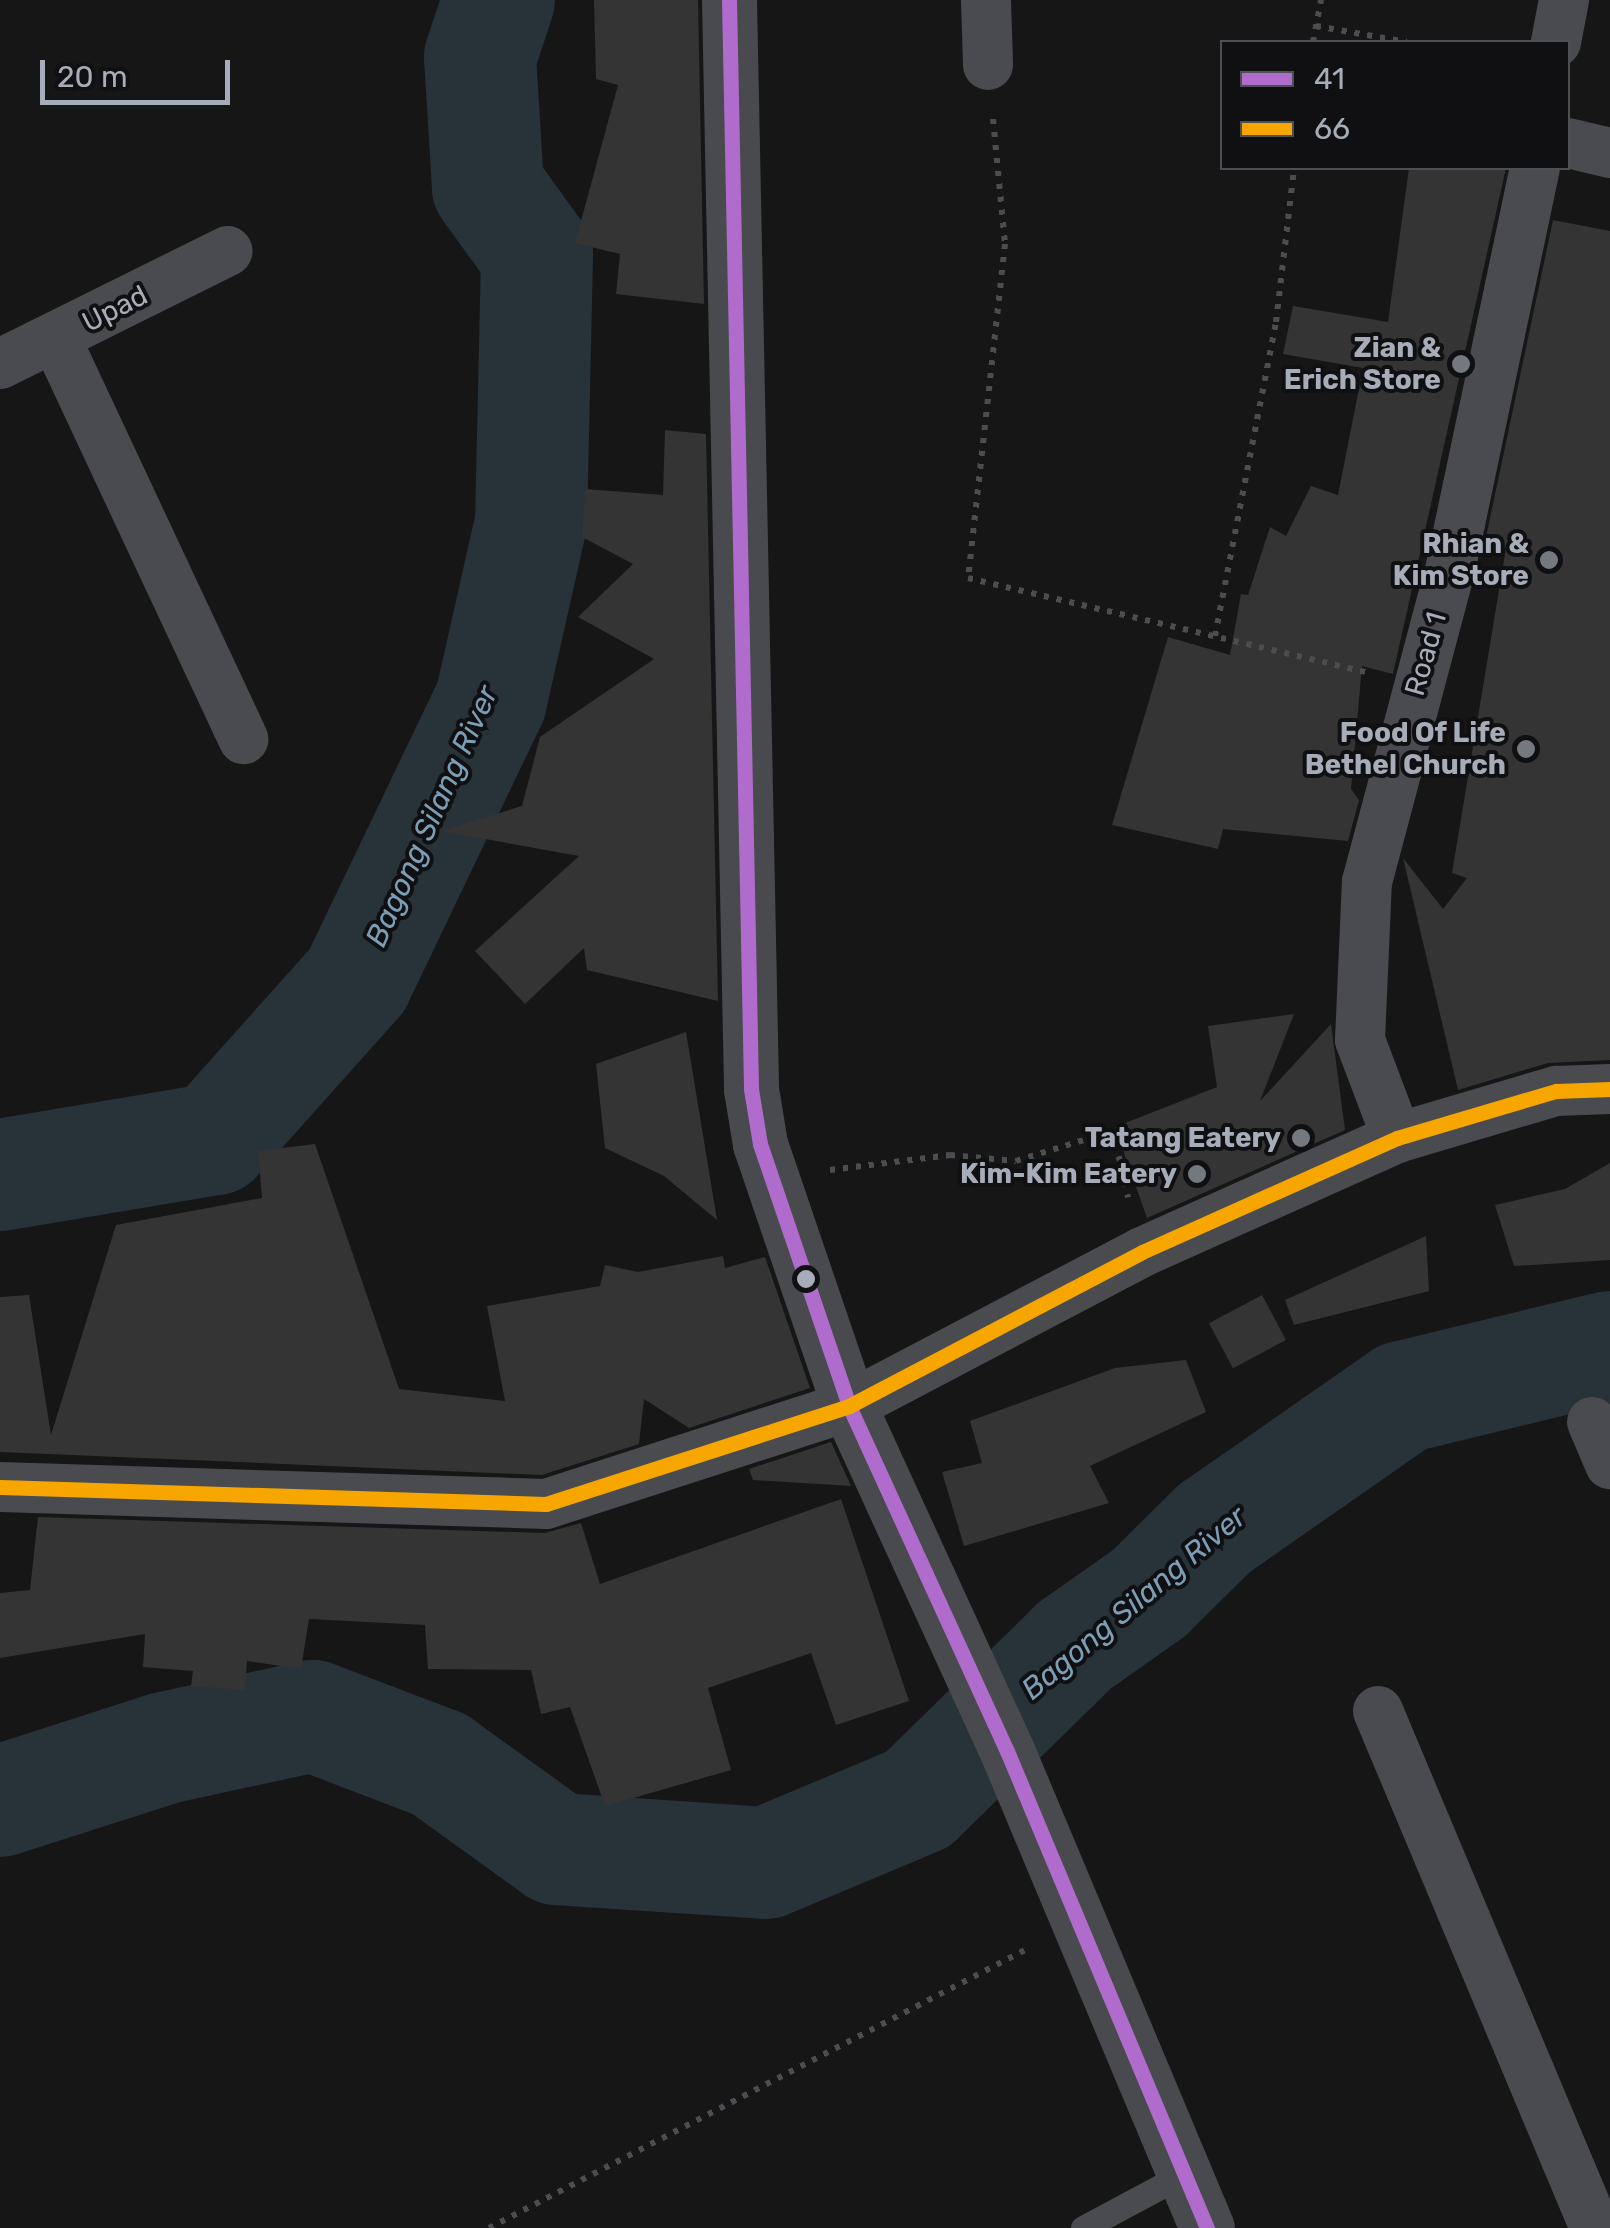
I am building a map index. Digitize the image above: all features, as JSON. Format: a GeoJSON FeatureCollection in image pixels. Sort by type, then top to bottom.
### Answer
{"type":"FeatureCollection","features":[{"type":"Feature","properties":{"kind":"main road"},"geometry":{"type":"LineString","coordinates":[[730,0],[751,1089],[771,1182],[848,1406],[1007,1751],[1207,2228]]}},
{"type":"Feature","properties":{"kind":"street"},"geometry":{"type":"LineString","coordinates":[[986,0],[988,65]]}},
{"type":"Feature","properties":{"kind":"street"},"geometry":{"type":"LineString","coordinates":[[1556,40],[1564,0]]}},
{"type":"Feature","properties":{"kind":"street"},"geometry":{"type":"LineString","coordinates":[[1570,143],[1610,153]]}},
{"type":"Feature","properties":{"kind":"street","name":"Road 1"},"geometry":{"type":"LineString","coordinates":[[1397,1138],[1360,1040],[1368,882],[1415,689],[1451,566],[1536,170]]}},
{"type":"Feature","properties":{"kind":"street","name":"Upad"},"geometry":{"type":"LineString","coordinates":[[0,364],[228,251]]}},
{"type":"Feature","properties":{"kind":"street"},"geometry":{"type":"LineString","coordinates":[[56,339],[243,739]]}},
{"type":"Feature","properties":{"kind":"street"},"geometry":{"type":"LineString","coordinates":[[0,1488],[546,1504],[848,1406],[1142,1252],[1397,1138],[1556,1091],[1610,1089]]}},
{"type":"Feature","properties":{"kind":"street"},"geometry":{"type":"LineString","coordinates":[[1378,1711],[1595,2228]]}},
{"type":"Feature","properties":{"kind":"lane"},"geometry":{"type":"LineString","coordinates":[[1083,2228],[1184,2174]]}},
{"type":"Feature","properties":{"kind":"path"},"geometry":{"type":"LineString","coordinates":[[1313,40],[1321,0]]}},
{"type":"Feature","properties":{"kind":"path"},"geometry":{"type":"LineString","coordinates":[[1316,26],[1395,40]]}},
{"type":"Feature","properties":{"kind":"path"},"geometry":{"type":"LineString","coordinates":[[988,65],[1005,244],[968,578],[1215,636],[1415,689]]}},
{"type":"Feature","properties":{"kind":"path"},"geometry":{"type":"LineString","coordinates":[[1215,636],[1276,322],[1294,170]]}},
{"type":"Feature","properties":{"kind":"path"},"geometry":{"type":"LineString","coordinates":[[771,1182],[896,1158],[1016,1162],[1114,1131]]}},
{"type":"Feature","properties":{"kind":"path"},"geometry":{"type":"LineString","coordinates":[[489,2228],[1020,1952]]}},
{"type":"Feature","properties":{"kind":"building"},"geometry":{"type":"Polygon","coordinates":[[[594,0],[698,0],[704,304],[616,294],[620,254],[575,243],[618,85],[596,79],[594,0]]]}},
{"type":"Feature","properties":{"kind":"building"},"geometry":{"type":"Polygon","coordinates":[[[1409,170],[1506,170],[1393,674],[1362,666],[1351,789],[1359,800],[1348,841],[1223,829],[1218,849],[1112,825],[1168,637],[1230,655],[1241,594],[1248,595],[1270,527],[1286,536],[1311,486],[1338,495],[1363,368],[1283,354],[1293,306],[1388,322],[1409,170]]]}},
{"type":"Feature","properties":{"kind":"building"},"geometry":{"type":"Polygon","coordinates":[[[1553,220],[1610,231],[1610,1060],[1548,1063],[1458,1090],[1403,858],[1443,909],[1467,878],[1452,873],[1506,548],[1485,542],[1553,220]]]}},
{"type":"Feature","properties":{"kind":"building"},"geometry":{"type":"Polygon","coordinates":[[[665,430],[706,434],[718,1001],[587,970],[584,948],[525,1004],[475,951],[579,856],[441,831],[522,806],[540,737],[654,659],[578,617],[633,564],[582,537],[585,489],[663,495],[665,430]]]}},
{"type":"Feature","properties":{"kind":"building"},"geometry":{"type":"Polygon","coordinates":[[[1294,1014],[1260,1101],[1331,1024],[1345,1130],[1147,1218],[1115,1127],[1217,1087],[1208,1026],[1294,1014]]]}},
{"type":"Feature","properties":{"kind":"building"},"geometry":{"type":"Polygon","coordinates":[[[686,1032],[717,1220],[664,1176],[605,1148],[596,1064],[686,1032]]]}},
{"type":"Feature","properties":{"kind":"building"},"geometry":{"type":"Polygon","coordinates":[[[315,1144],[399,1389],[505,1401],[487,1306],[600,1286],[605,1265],[638,1272],[723,1256],[725,1268],[765,1257],[810,1388],[689,1428],[644,1399],[639,1444],[542,1475],[0,1452],[0,1297],[29,1295],[51,1435],[116,1225],[262,1198],[258,1151],[315,1144]]]}},
{"type":"Feature","properties":{"kind":"building"},"geometry":{"type":"Polygon","coordinates":[[[1610,1163],[1610,1260],[1514,1266],[1495,1205],[1565,1189],[1610,1163]]]}},
{"type":"Feature","properties":{"kind":"building"},"geometry":{"type":"Polygon","coordinates":[[[1426,1236],[1429,1291],[1294,1325],[1285,1300],[1426,1236]]]}},
{"type":"Feature","properties":{"kind":"building"},"geometry":{"type":"Polygon","coordinates":[[[1262,1295],[1286,1340],[1233,1368],[1209,1323],[1262,1295]]]}},
{"type":"Feature","properties":{"kind":"building"},"geometry":{"type":"Polygon","coordinates":[[[1186,1360],[1206,1412],[1090,1466],[1109,1503],[964,1546],[942,1472],[982,1463],[970,1421],[1115,1368],[1186,1360]]]}},
{"type":"Feature","properties":{"kind":"building"},"geometry":{"type":"Polygon","coordinates":[[[831,1442],[851,1486],[753,1480],[749,1469],[831,1442]]]}},
{"type":"Feature","properties":{"kind":"building"},"geometry":{"type":"Polygon","coordinates":[[[841,1499],[909,1701],[836,1725],[811,1653],[708,1688],[731,1770],[605,1806],[570,1707],[541,1714],[531,1670],[428,1669],[425,1625],[309,1619],[301,1669],[247,1661],[245,1690],[191,1686],[193,1671],[143,1667],[145,1634],[0,1658],[0,1593],[30,1590],[38,1517],[545,1533],[581,1523],[600,1584],[841,1499]]]}},
{"type":"Feature","properties":{"kind":"waterway","name":"Bagong Silang River"},"geometry":{"type":"LineString","coordinates":[[0,1175],[215,1139],[357,980],[491,700],[531,522],[537,255],[488,187],[480,57],[499,0]]}},
{"type":"Feature","properties":{"kind":"waterway","name":"Bagong Silang River"},"geometry":{"type":"LineString","coordinates":[[0,1801],[165,1748],[313,1716],[439,1764],[557,1849],[766,1863],[918,1799],[1074,1646],[1149,1593],[1215,1528],[1403,1397],[1610,1347]]}},
{"type":"Feature","properties":{"kind":"transit line","name":"41"},"geometry":{"type":"LineString","coordinates":[[729,0],[751,1089],[760,1144],[849,1406],[1007,1751],[1207,2228]]}},
{"type":"Feature","properties":{"kind":"transit line","name":"66"},"geometry":{"type":"LineString","coordinates":[[0,1487],[546,1504],[849,1406],[1142,1252],[1397,1138],[1556,1091],[1610,1089]]}},
{"type":"Feature","properties":{"kind":"place","name":"Zian & Erich Store"},"geometry":{"type":"Point","coordinates":[1461,364]}},
{"type":"Feature","properties":{"kind":"place","name":"Rhian & Kim Store"},"geometry":{"type":"Point","coordinates":[1549,560]}},
{"type":"Feature","properties":{"kind":"place","name":"Food Of Life Bethel Church"},"geometry":{"type":"Point","coordinates":[1526,749]}},
{"type":"Feature","properties":{"kind":"place","name":"Tatang Eatery"},"geometry":{"type":"Point","coordinates":[1301,1138]}},
{"type":"Feature","properties":{"kind":"place","name":"Kim-Kim Eatery"},"geometry":{"type":"Point","coordinates":[1197,1174]}}]}
